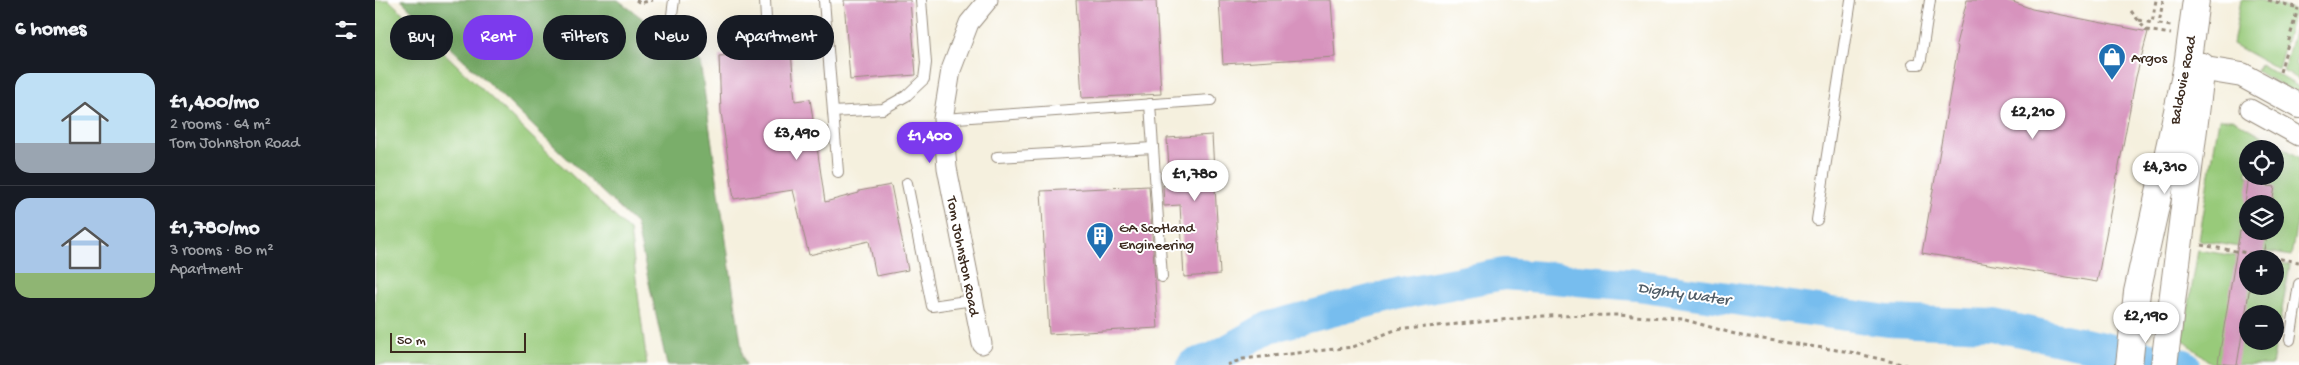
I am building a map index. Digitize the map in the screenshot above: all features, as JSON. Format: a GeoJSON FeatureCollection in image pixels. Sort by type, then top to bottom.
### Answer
{"type":"FeatureCollection","features":[{"type":"Feature","properties":{"kind":"main road","name":"Baldovie Road"},"geometry":{"type":"LineString","coordinates":[[2164,365],[2180,242],[2194,67],[2196,0]]}},
{"type":"Feature","properties":{"kind":"main road","name":"Baldovie Road"},"geometry":{"type":"LineString","coordinates":[[2129,364],[2137,292],[2194,67],[2213,0]]}},
{"type":"Feature","properties":{"kind":"street","name":"Tom Johnston Road"},"geometry":{"type":"LineString","coordinates":[[982,344],[947,168],[943,119],[951,70],[969,23],[988,0]]}},
{"type":"Feature","properties":{"kind":"street"},"geometry":{"type":"LineString","coordinates":[[2194,67],[2241,75],[2299,106]]}},
{"type":"Feature","properties":{"kind":"street"},"geometry":{"type":"LineString","coordinates":[[2250,109],[2299,136]]}},
{"type":"Feature","properties":{"kind":"lane"},"geometry":{"type":"LineString","coordinates":[[672,15],[674,0]]}},
{"type":"Feature","properties":{"kind":"lane"},"geometry":{"type":"LineString","coordinates":[[765,0],[766,15]]}},
{"type":"Feature","properties":{"kind":"lane"},"geometry":{"type":"LineString","coordinates":[[824,0],[838,172]]}},
{"type":"Feature","properties":{"kind":"lane"},"geometry":{"type":"LineString","coordinates":[[833,112],[883,109],[907,96],[924,79],[926,63],[921,0]]}},
{"type":"Feature","properties":{"kind":"lane"},"geometry":{"type":"LineString","coordinates":[[1817,220],[1851,0]]}},
{"type":"Feature","properties":{"kind":"lane"},"geometry":{"type":"LineString","coordinates":[[1913,64],[1919,64],[1921,59],[1930,0]]}},
{"type":"Feature","properties":{"kind":"lane"},"geometry":{"type":"LineString","coordinates":[[943,119],[1211,100]]}},
{"type":"Feature","properties":{"kind":"lane"},"geometry":{"type":"LineString","coordinates":[[1150,104],[1162,277]]}},
{"type":"Feature","properties":{"kind":"lane"},"geometry":{"type":"LineString","coordinates":[[997,157],[1153,148]]}},
{"type":"Feature","properties":{"kind":"lane"},"geometry":{"type":"LineString","coordinates":[[907,183],[932,306],[973,300]]}},
{"type":"Feature","properties":{"kind":"lane"},"geometry":{"type":"LineString","coordinates":[[2290,340],[2299,284]]}},
{"type":"Feature","properties":{"kind":"path"},"geometry":{"type":"LineString","coordinates":[[636,0],[640,3],[653,0]]}},
{"type":"Feature","properties":{"kind":"path"},"geometry":{"type":"LineString","coordinates":[[2139,20],[2153,23],[2156,0]]}},
{"type":"Feature","properties":{"kind":"path"},"geometry":{"type":"LineString","coordinates":[[2163,0],[2159,24],[2178,28]]}},
{"type":"Feature","properties":{"kind":"path"},"geometry":{"type":"LineString","coordinates":[[2268,0],[2299,8],[2280,72]]}},
{"type":"Feature","properties":{"kind":"path"},"geometry":{"type":"LineString","coordinates":[[2131,12],[2146,30],[2177,35]]}},
{"type":"Feature","properties":{"kind":"path"},"geometry":{"type":"LineString","coordinates":[[2180,242],[2299,262]]}},
{"type":"Feature","properties":{"kind":"path"},"geometry":{"type":"LineString","coordinates":[[1227,365],[1243,359],[1353,347],[1395,330],[1543,316],[1618,315],[1682,319],[1742,336],[1850,352],[1907,365]]}},
{"type":"Feature","properties":{"kind":"green space"},"geometry":{"type":"Polygon","coordinates":[[[375,0],[389,0],[405,15],[390,15],[390,60],[452,60],[630,231],[647,365],[375,365],[375,0]]]}},
{"type":"Feature","properties":{"kind":"green space"},"geometry":{"type":"Polygon","coordinates":[[[401,0],[618,0],[638,15],[636,15],[636,60],[697,60],[700,62],[743,357],[746,365],[667,365],[636,224],[464,60],[533,60],[533,15],[463,15],[463,59],[453,50],[453,15],[417,15],[401,0]]]}},
{"type":"Feature","properties":{"kind":"green space"},"geometry":{"type":"Polygon","coordinates":[[[2241,0],[2260,0],[2295,10],[2278,69],[2233,44],[2241,0]]]}},
{"type":"Feature","properties":{"kind":"green space"},"geometry":{"type":"Polygon","coordinates":[[[2299,14],[2299,52],[2295,65],[2299,66],[2299,80],[2283,71],[2299,14]]]}},
{"type":"Feature","properties":{"kind":"green space"},"geometry":{"type":"Polygon","coordinates":[[[2260,64],[2299,87],[2299,95],[2256,71],[2260,64]]]}},
{"type":"Feature","properties":{"kind":"green space"},"geometry":{"type":"Polygon","coordinates":[[[2219,119],[2233,119],[2269,140],[2239,140],[2239,185],[2284,185],[2284,148],[2299,157],[2299,211],[2291,256],[2284,255],[2284,250],[2256,250],[2199,240],[2219,119]]]}},
{"type":"Feature","properties":{"kind":"green space"},"geometry":{"type":"Polygon","coordinates":[[[2198,250],[2239,257],[2239,295],[2284,295],[2284,264],[2290,265],[2283,305],[2239,305],[2239,350],[2275,350],[2272,365],[2213,365],[2183,340],[2198,250]]]}},
{"type":"Feature","properties":{"kind":"building"},"geometry":{"type":"Polygon","coordinates":[[[844,0],[910,0],[916,75],[850,80],[844,0]]]}},
{"type":"Feature","properties":{"kind":"building"},"geometry":{"type":"Polygon","coordinates":[[[1076,0],[1156,0],[1161,94],[1082,98],[1076,0]]]}},
{"type":"Feature","properties":{"kind":"building"},"geometry":{"type":"Polygon","coordinates":[[[1219,0],[1331,0],[1335,57],[1223,64],[1219,0]]]}},
{"type":"Feature","properties":{"kind":"building"},"geometry":{"type":"Polygon","coordinates":[[[1967,0],[2008,0],[2032,9],[2148,32],[2136,77],[2097,282],[1922,253],[1958,47],[1956,44],[1967,0]]]}},
{"type":"Feature","properties":{"kind":"building"},"geometry":{"type":"Polygon","coordinates":[[[719,60],[792,60],[795,101],[810,99],[825,202],[859,193],[859,191],[891,185],[908,270],[876,276],[869,241],[809,255],[793,190],[734,199],[721,112],[719,60]]]}},
{"type":"Feature","properties":{"kind":"building"},"geometry":{"type":"Polygon","coordinates":[[[1212,135],[1220,274],[1184,277],[1180,205],[1164,206],[1163,185],[1170,184],[1167,138],[1212,135]]]}},
{"type":"Feature","properties":{"kind":"building"},"geometry":{"type":"Polygon","coordinates":[[[2248,185],[2275,187],[2274,195],[2246,195],[2248,185]]]}},
{"type":"Feature","properties":{"kind":"building","name":"GA Scotland Engineering"},"geometry":{"type":"Polygon","coordinates":[[[1149,186],[1158,328],[1049,334],[1041,191],[1149,186]]]}},
{"type":"Feature","properties":{"kind":"building"},"geometry":{"type":"Polygon","coordinates":[[[2239,237],[2239,240],[2266,240],[2264,250],[2239,250],[2239,295],[2249,295],[2247,305],[2239,305],[2239,350],[2237,365],[2218,363],[2239,237]]]}},
{"type":"Feature","properties":{"kind":"waterway","name":"Dighty Water"},"geometry":{"type":"LineString","coordinates":[[1193,365],[1216,357],[1269,327],[1401,293],[1504,274],[1637,285],[1888,321],[1992,325],[2184,365]]}},
{"type":"Feature","properties":{"kind":"place","name":"Argos"},"geometry":{"type":"Point","coordinates":[2112,81]}},
{"type":"Feature","properties":{"kind":"place","name":"GA Scotland Engineering"},"geometry":{"type":"Point","coordinates":[1100,260]}}]}
